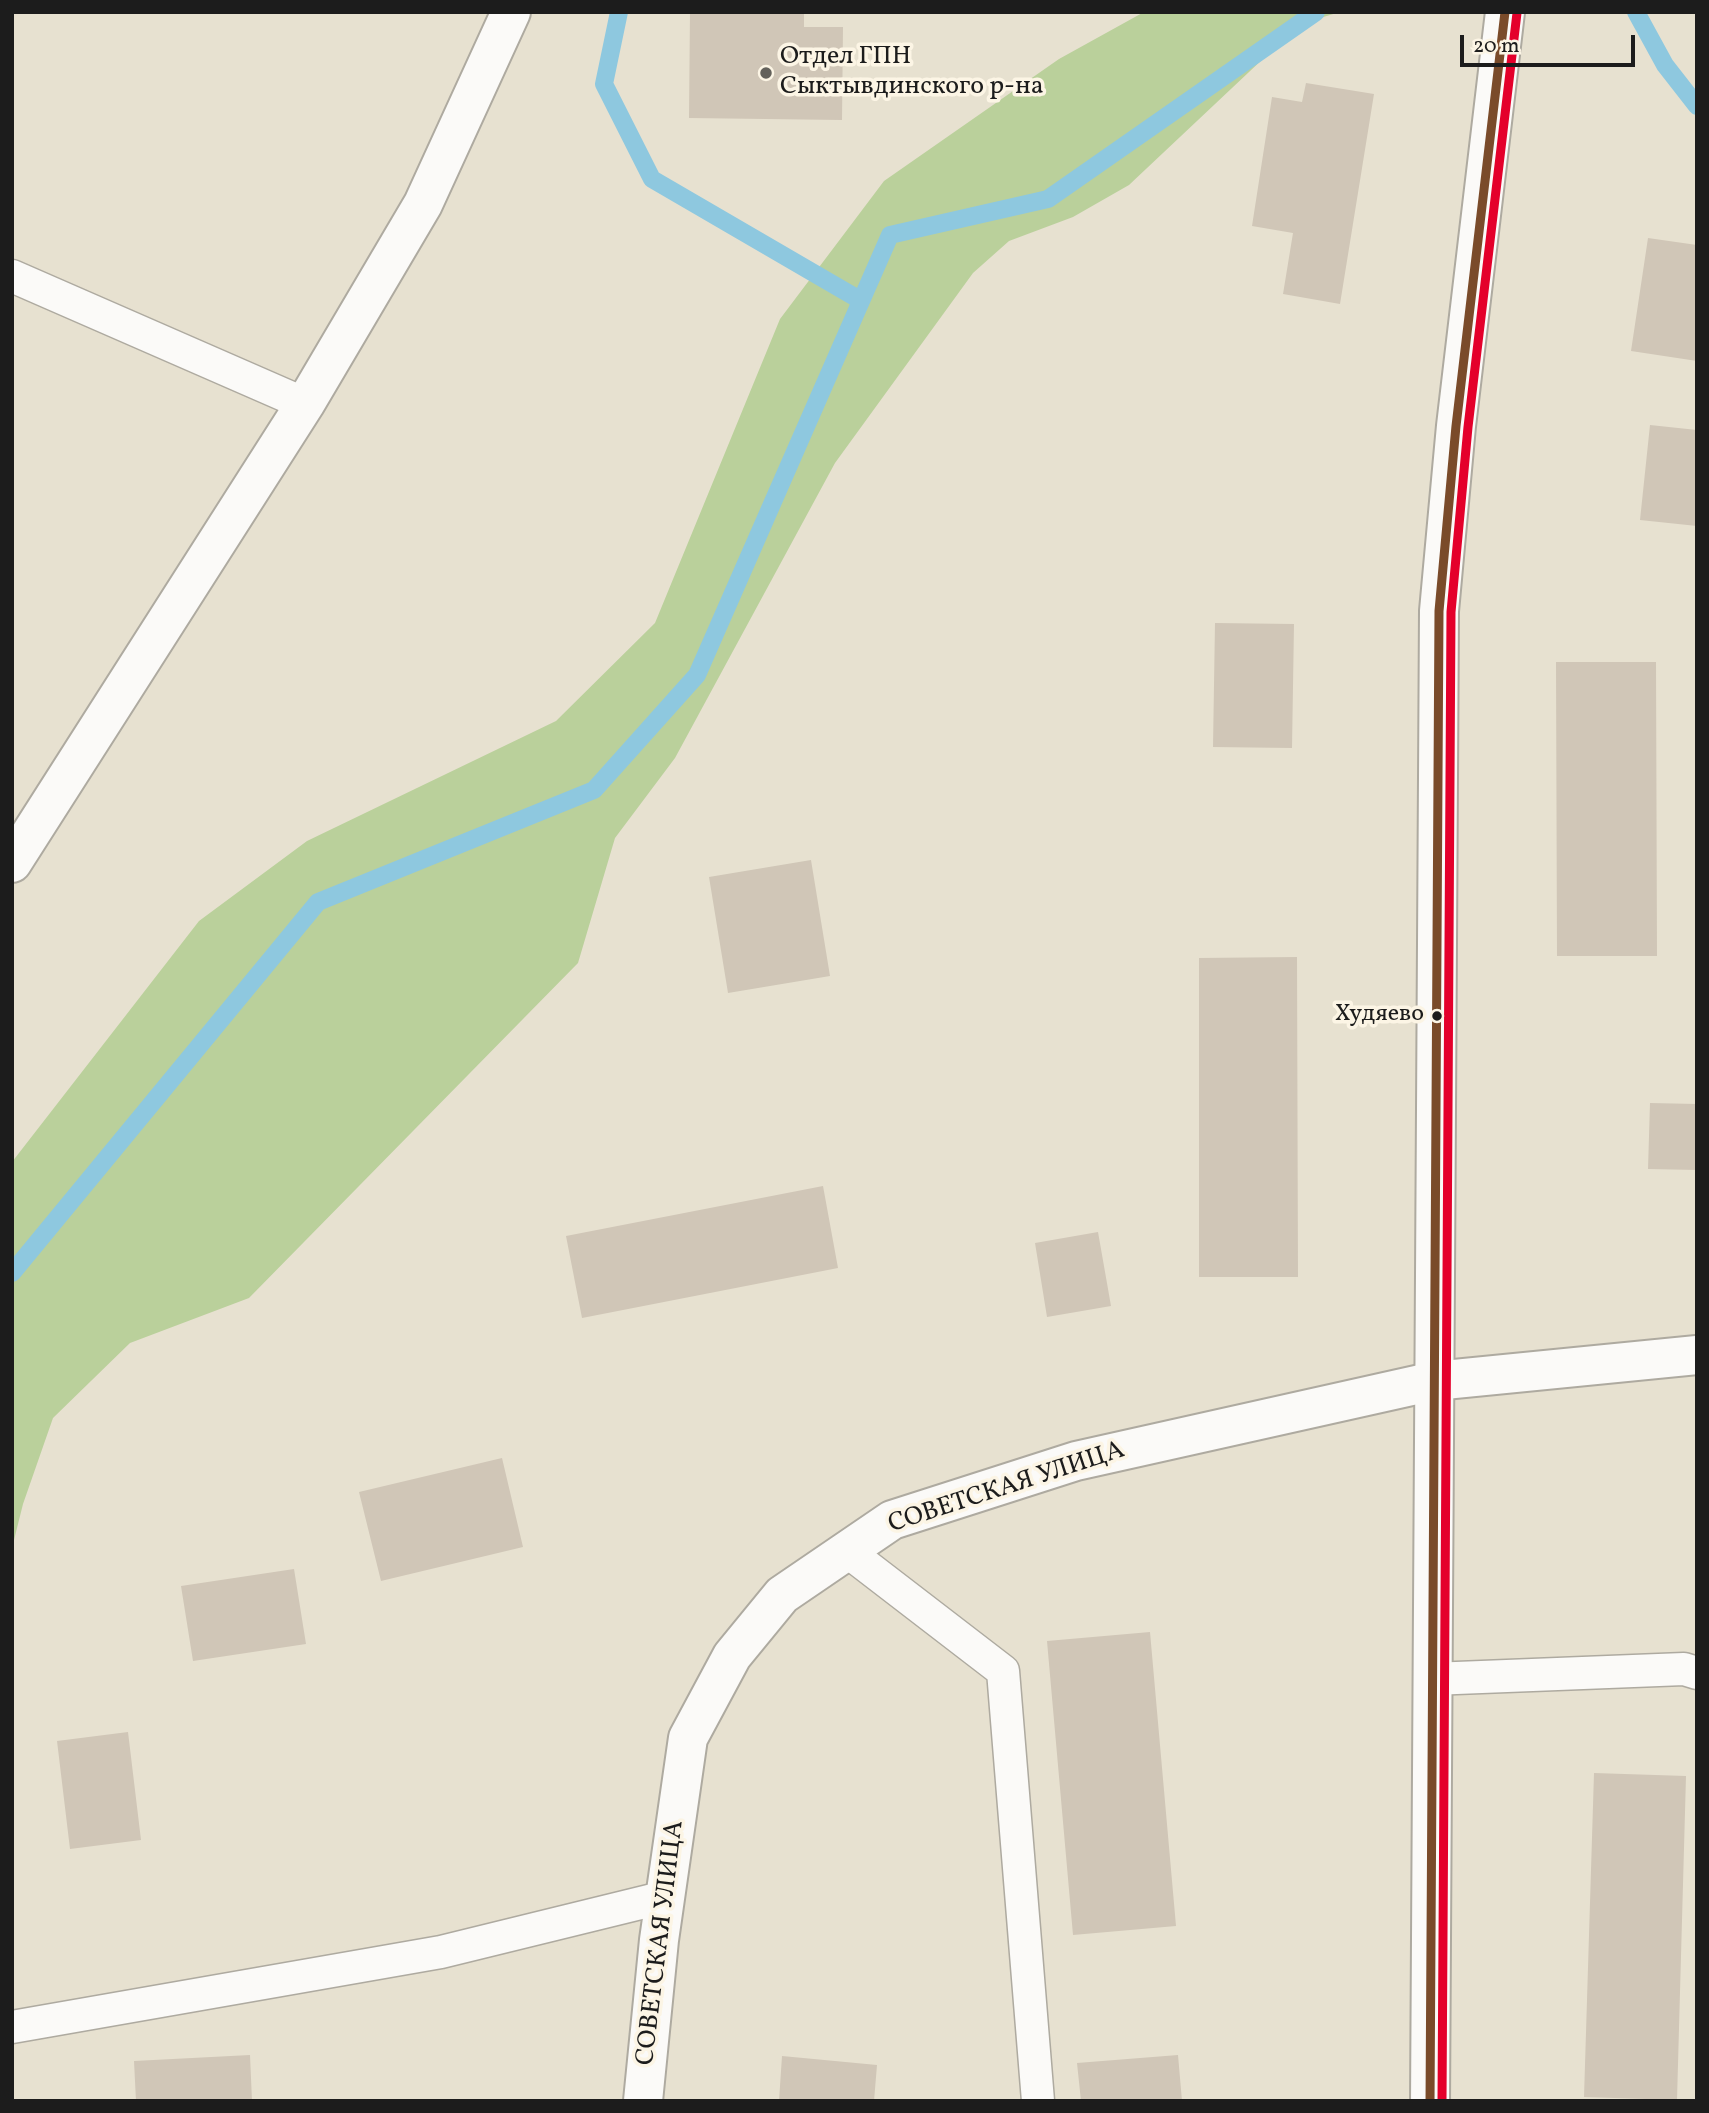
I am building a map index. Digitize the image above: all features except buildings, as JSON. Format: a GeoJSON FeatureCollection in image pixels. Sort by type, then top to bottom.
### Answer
{"type":"FeatureCollection","features":[{"type":"Feature","properties":{"kind":"street"},"geometry":{"type":"LineString","coordinates":[[12,863],[304,404],[423,204],[511,12]]}},
{"type":"Feature","properties":{"kind":"street"},"geometry":{"type":"LineString","coordinates":[[1430,2101],[1439,611],[1456,426],[1505,12]]}},
{"type":"Feature","properties":{"kind":"street","name":"СОВЕТСКАЯ УЛИЦА"},"geometry":{"type":"LineString","coordinates":[[643,2101],[665,1897],[688,1738],[732,1656],[782,1595],[892,1520],[1076,1461],[1434,1381],[1697,1355]]}},
{"type":"Feature","properties":{"kind":"lane"},"geometry":{"type":"LineString","coordinates":[[12,276],[304,404]]}},
{"type":"Feature","properties":{"kind":"lane"},"geometry":{"type":"LineString","coordinates":[[847,1551],[1003,1671],[1038,2101]]}},
{"type":"Feature","properties":{"kind":"lane"},"geometry":{"type":"LineString","coordinates":[[1431,1679],[1684,1669],[1697,1674]]}},
{"type":"Feature","properties":{"kind":"lane"},"geometry":{"type":"LineString","coordinates":[[12,2027],[442,1952],[665,1897]]}},
{"type":"Feature","properties":{"kind":"green space"},"geometry":{"type":"Polygon","coordinates":[[[1144,12],[1340,12],[1300,24],[1129,185],[1073,217],[1009,241],[973,273],[835,463],[675,758],[615,838],[578,963],[249,1298],[130,1343],[53,1418],[23,1504],[12,1548],[12,1162],[199,921],[307,841],[556,721],[655,623],[780,319],[884,181],[1059,59],[1144,12]]]}},
{"type":"Feature","properties":{"kind":"waterway"},"geometry":{"type":"LineString","coordinates":[[619,12],[604,84],[652,179],[860,300]]}},
{"type":"Feature","properties":{"kind":"waterway"},"geometry":{"type":"LineString","coordinates":[[12,1273],[318,902],[594,790],[697,675],[890,235],[1048,199],[1316,12]]}},
{"type":"Feature","properties":{"kind":"waterway"},"geometry":{"type":"LineString","coordinates":[[1636,12],[1665,65],[1697,106]]}},
{"type":"Feature","properties":{"kind":"transit line"},"geometry":{"type":"LineString","coordinates":[[1430,2101],[1439,611],[1456,426],[1505,12]]}},
{"type":"Feature","properties":{"kind":"transit line"},"geometry":{"type":"LineString","coordinates":[[1442,2101],[1451,612],[1468,427],[1517,13]]}},
{"type":"Feature","properties":{"kind":"place","name":"Отдел ГПН Сыктывдинского р-на"},"geometry":{"type":"Point","coordinates":[766,73]}},
{"type":"Feature","properties":{"kind":"place","name":"Худяево"},"geometry":{"type":"Point","coordinates":[1437,1016]}}]}
